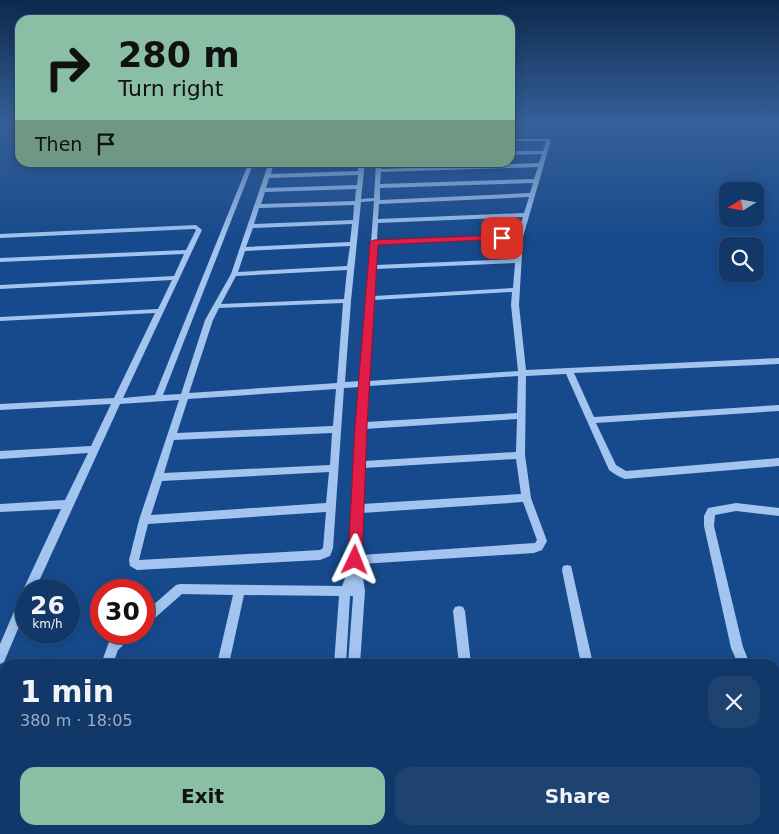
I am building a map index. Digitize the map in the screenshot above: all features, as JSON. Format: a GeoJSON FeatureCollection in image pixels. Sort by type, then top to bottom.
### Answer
{"type":"FeatureCollection","features":[{"type":"Feature","properties":{"kind":"street"},"geometry":{"type":"LineString","coordinates":[[355,564],[538,548],[542,542],[526,498],[520,455],[523,373],[515,290],[520,237],[542,161]]}},
{"type":"Feature","properties":{"kind":"street"},"geometry":{"type":"LineString","coordinates":[[515,165],[541,165]]}},
{"type":"Feature","properties":{"kind":"street"},"geometry":{"type":"LineString","coordinates":[[156,398],[250,167]]}},
{"type":"Feature","properties":{"kind":"street"},"geometry":{"type":"LineString","coordinates":[[270,167],[234,274],[209,320],[144,520],[134,560],[134,563],[137,565],[320,555],[326,553],[332,506],[350,268],[362,167]]}},
{"type":"Feature","properties":{"kind":"street"},"geometry":{"type":"LineString","coordinates":[[354,659],[359,591],[355,564],[363,384],[371,298],[379,167]]}},
{"type":"Feature","properties":{"kind":"street"},"geometry":{"type":"LineString","coordinates":[[267,176],[361,173]]}},
{"type":"Feature","properties":{"kind":"street"},"geometry":{"type":"LineString","coordinates":[[378,186],[537,181]]}},
{"type":"Feature","properties":{"kind":"street"},"geometry":{"type":"LineString","coordinates":[[262,190],[359,187]]}},
{"type":"Feature","properties":{"kind":"street"},"geometry":{"type":"LineString","coordinates":[[257,206],[533,195]]}},
{"type":"Feature","properties":{"kind":"street"},"geometry":{"type":"LineString","coordinates":[[375,221],[526,215]]}},
{"type":"Feature","properties":{"kind":"street"},"geometry":{"type":"LineString","coordinates":[[250,226],[355,222]]}},
{"type":"Feature","properties":{"kind":"street"},"geometry":{"type":"LineString","coordinates":[[0,236],[199,228],[34,579]]}},
{"type":"Feature","properties":{"kind":"street"},"geometry":{"type":"LineString","coordinates":[[374,242],[520,237]]}},
{"type":"Feature","properties":{"kind":"street"},"geometry":{"type":"LineString","coordinates":[[242,249],[353,244]]}},
{"type":"Feature","properties":{"kind":"street"},"geometry":{"type":"LineString","coordinates":[[0,260],[189,252]]}},
{"type":"Feature","properties":{"kind":"street"},"geometry":{"type":"LineString","coordinates":[[373,267],[518,261]]}},
{"type":"Feature","properties":{"kind":"street"},"geometry":{"type":"LineString","coordinates":[[234,274],[350,268]]}},
{"type":"Feature","properties":{"kind":"street"},"geometry":{"type":"LineString","coordinates":[[0,287],[177,278]]}},
{"type":"Feature","properties":{"kind":"street"},"geometry":{"type":"LineString","coordinates":[[371,298],[515,290]]}},
{"type":"Feature","properties":{"kind":"street"},"geometry":{"type":"LineString","coordinates":[[218,306],[347,301]]}},
{"type":"Feature","properties":{"kind":"street"},"geometry":{"type":"LineString","coordinates":[[0,319],[160,312]]}},
{"type":"Feature","properties":{"kind":"street"},"geometry":{"type":"LineString","coordinates":[[0,407],[118,401],[523,373],[779,361]]}},
{"type":"Feature","properties":{"kind":"street"},"geometry":{"type":"LineString","coordinates":[[568,372],[612,467],[625,475],[779,462]]}},
{"type":"Feature","properties":{"kind":"street"},"geometry":{"type":"LineString","coordinates":[[590,420],[779,408]]}},
{"type":"Feature","properties":{"kind":"street"},"geometry":{"type":"LineString","coordinates":[[361,426],[521,416]]}},
{"type":"Feature","properties":{"kind":"street"},"geometry":{"type":"LineString","coordinates":[[171,438],[337,428]]}},
{"type":"Feature","properties":{"kind":"street"},"geometry":{"type":"LineString","coordinates":[[0,455],[96,449]]}},
{"type":"Feature","properties":{"kind":"street"},"geometry":{"type":"LineString","coordinates":[[359,466],[520,455]]}},
{"type":"Feature","properties":{"kind":"street"},"geometry":{"type":"LineString","coordinates":[[158,477],[334,468]]}},
{"type":"Feature","properties":{"kind":"street"},"geometry":{"type":"LineString","coordinates":[[357,509],[526,498]]}},
{"type":"Feature","properties":{"kind":"street"},"geometry":{"type":"LineString","coordinates":[[0,508],[68,504]]}},
{"type":"Feature","properties":{"kind":"street"},"geometry":{"type":"LineString","coordinates":[[144,520],[332,506]]}},
{"type":"Feature","properties":{"kind":"street"},"geometry":{"type":"LineString","coordinates":[[742,659],[735,638],[709,526],[709,516],[712,511],[724,508],[778,513]]}},
{"type":"Feature","properties":{"kind":"street"},"geometry":{"type":"LineString","coordinates":[[340,659],[345,592],[355,564]]}},
{"type":"Feature","properties":{"kind":"street"},"geometry":{"type":"LineString","coordinates":[[567,570],[586,659]]}},
{"type":"Feature","properties":{"kind":"street"},"geometry":{"type":"LineString","coordinates":[[155,611],[180,589],[359,591]]}},
{"type":"Feature","properties":{"kind":"street"},"geometry":{"type":"LineString","coordinates":[[224,659],[240,590]]}},
{"type":"Feature","properties":{"kind":"street"},"geometry":{"type":"LineString","coordinates":[[459,611],[464,659]]}},
{"type":"Feature","properties":{"kind":"street"},"geometry":{"type":"LineString","coordinates":[[0,658],[6,630],[15,615]]}},
{"type":"Feature","properties":{"kind":"street"},"geometry":{"type":"LineString","coordinates":[[109,659],[115,644]]}},
{"type":"Feature","properties":{"kind":"route"},"geometry":{"type":"LineString","coordinates":[[355,560],[361,426],[374,242],[502,238]]}}]}
